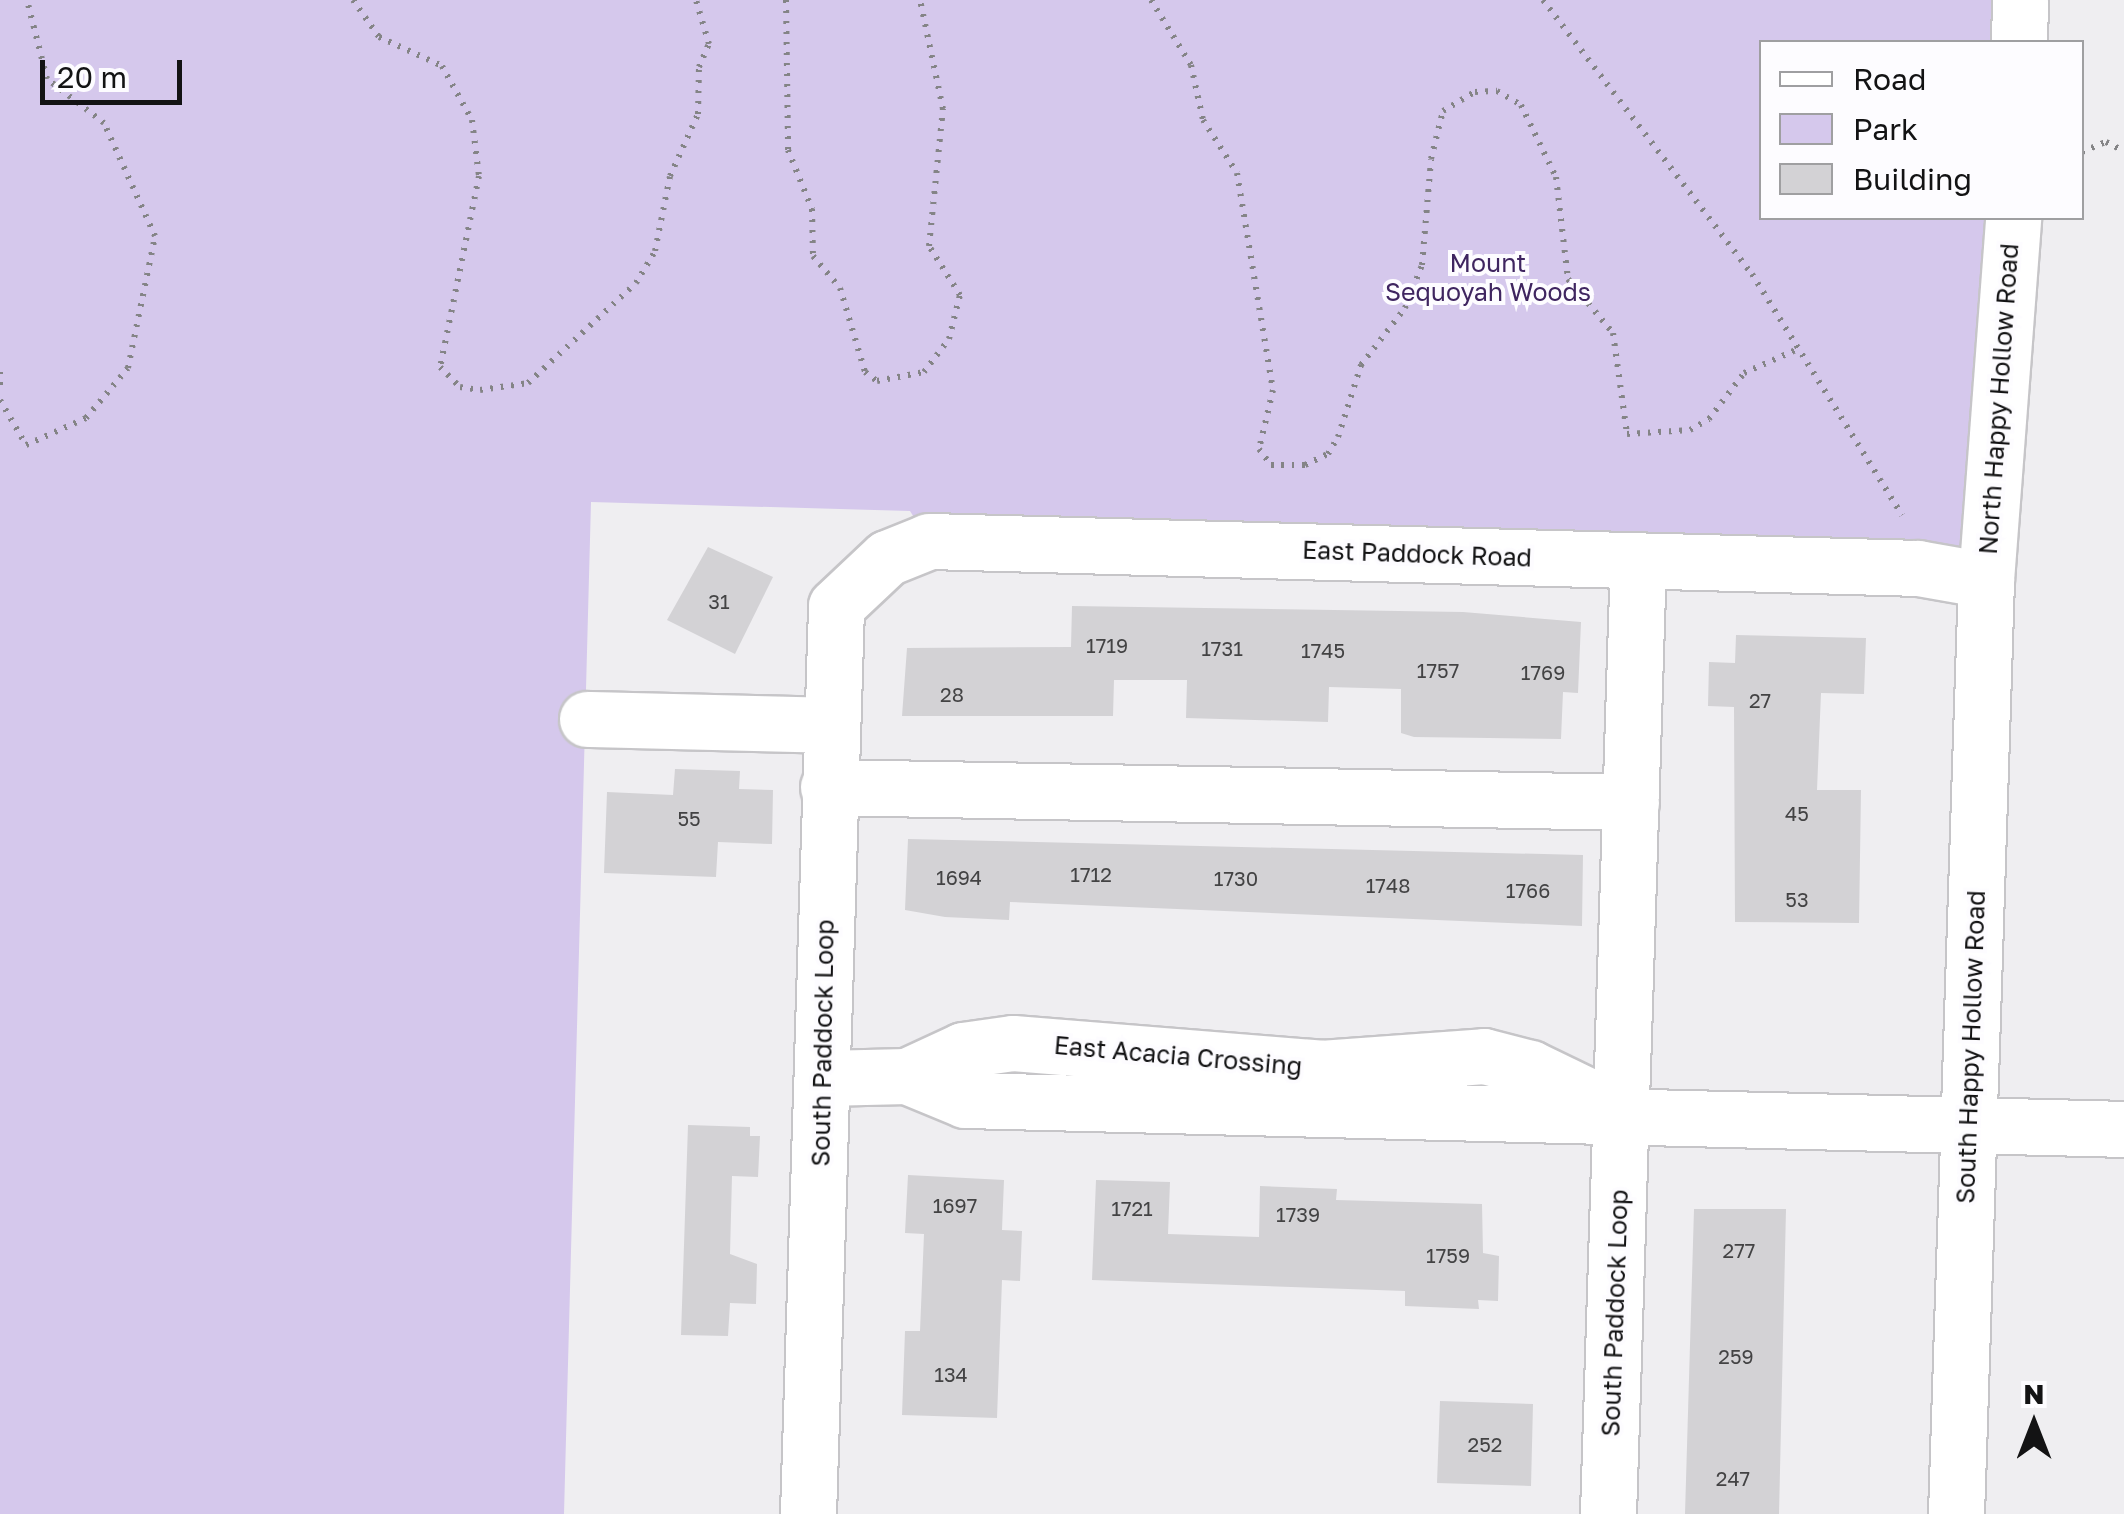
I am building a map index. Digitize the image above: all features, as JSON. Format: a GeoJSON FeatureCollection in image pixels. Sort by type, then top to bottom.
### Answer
{"type":"FeatureCollection","features":[{"type":"Feature","properties":{"kind":"street"},"geometry":{"type":"LineString","coordinates":[[2019,40],[2020,0]]}},
{"type":"Feature","properties":{"kind":"street","name":"North Happy Hollow Road"},"geometry":{"type":"LineString","coordinates":[[1986,580],[2013,220]]}},
{"type":"Feature","properties":{"kind":"street","name":"East Paddock Road"},"geometry":{"type":"LineString","coordinates":[[860,582],[887,558],[929,540],[1918,568],[1986,580]]}},
{"type":"Feature","properties":{"kind":"street","name":"South Paddock Loop"},"geometry":{"type":"LineString","coordinates":[[1608,1514],[1638,560]]}},
{"type":"Feature","properties":{"kind":"street","name":"South Happy Hollow Road"},"geometry":{"type":"LineString","coordinates":[[1956,1514],[1986,580]]}},
{"type":"Feature","properties":{"kind":"street","name":"South Paddock Loop"},"geometry":{"type":"LineString","coordinates":[[808,1514],[823,1078],[829,725],[836,606],[860,582]]}},
{"type":"Feature","properties":{"kind":"street"},"geometry":{"type":"LineString","coordinates":[[587,719],[829,725]]}},
{"type":"Feature","properties":{"kind":"street"},"geometry":{"type":"LineString","coordinates":[[828,787],[1631,802]]}},
{"type":"Feature","properties":{"kind":"street","name":"East Acacia Crossing"},"geometry":{"type":"LineString","coordinates":[[823,1078],[907,1076],[965,1100],[1518,1119],[1622,1113],[2124,1129]]}},
{"type":"Feature","properties":{"kind":"path"},"geometry":{"type":"LineString","coordinates":[[0,400],[26,445],[86,418],[128,368],[155,236],[104,122],[47,79],[27,0]]}},
{"type":"Feature","properties":{"kind":"path"},"geometry":{"type":"LineString","coordinates":[[354,0],[380,37],[442,66],[468,108],[479,176],[440,367],[460,386],[515,390],[636,283],[655,251],[670,176],[698,114],[699,67],[709,44],[696,0]]}},
{"type":"Feature","properties":{"kind":"path"},"geometry":{"type":"LineString","coordinates":[[786,0],[788,150],[812,210],[812,256],[840,288],[865,372],[878,381],[924,372],[949,339],[960,295],[929,246],[944,109],[920,0]]}},
{"type":"Feature","properties":{"kind":"path"},"geometry":{"type":"LineString","coordinates":[[1152,0],[1190,65],[1203,120],[1237,173],[1273,390],[1259,449],[1272,465],[1305,465],[1328,454],[1338,437],[1361,365],[1405,308],[1422,265],[1430,159],[1443,112],[1476,92],[1496,91],[1521,105],[1556,177],[1568,279],[1613,333],[1627,434],[1690,430],[1709,419],[1744,373],[1798,348]]}},
{"type":"Feature","properties":{"kind":"path"},"geometry":{"type":"LineString","coordinates":[[1543,0],[1752,274],[1910,530],[1918,568]]}},
{"type":"Feature","properties":{"kind":"path"},"geometry":{"type":"LineString","coordinates":[[2084,151],[2106,142],[2124,151]]}},
{"type":"Feature","properties":{"kind":"path"},"geometry":{"type":"LineString","coordinates":[[0,372],[0,386]]}},
{"type":"Feature","properties":{"kind":"green space","name":"Mount Sequoyah Woods"},"geometry":{"type":"Polygon","coordinates":[[[0,0],[2020,0],[2019,40],[1759,40],[1759,220],[2013,220],[1986,580],[929,541],[910,511],[591,502],[564,1514],[0,1514],[0,0]]]}},
{"type":"Feature","properties":{"kind":"building"},"geometry":{"type":"Polygon","coordinates":[[[708,547],[773,577],[735,654],[667,620],[708,547]]]}},
{"type":"Feature","properties":{"kind":"building"},"geometry":{"type":"Polygon","coordinates":[[[1072,606],[1463,612],[1581,622],[1578,693],[1563,692],[1561,739],[1414,737],[1401,733],[1401,689],[1329,687],[1328,722],[1186,718],[1187,680],[1114,680],[1113,716],[902,716],[907,648],[1071,647],[1072,606]]]}},
{"type":"Feature","properties":{"kind":"building"},"geometry":{"type":"Polygon","coordinates":[[[1736,635],[1866,638],[1864,694],[1821,693],[1817,790],[1861,790],[1859,923],[1735,922],[1734,707],[1708,706],[1709,662],[1735,663],[1736,635]]]}},
{"type":"Feature","properties":{"kind":"building"},"geometry":{"type":"Polygon","coordinates":[[[675,769],[740,771],[739,789],[773,790],[772,844],[718,842],[716,877],[604,873],[607,792],[673,795],[675,769]]]}},
{"type":"Feature","properties":{"kind":"building"},"geometry":{"type":"Polygon","coordinates":[[[908,839],[1583,855],[1582,926],[1010,902],[1009,920],[945,917],[905,910],[908,839]]]}},
{"type":"Feature","properties":{"kind":"building"},"geometry":{"type":"Polygon","coordinates":[[[688,1125],[750,1127],[750,1136],[760,1136],[758,1177],[732,1176],[730,1254],[757,1264],[756,1304],[730,1303],[728,1336],[681,1335],[688,1125]]]}},
{"type":"Feature","properties":{"kind":"building"},"geometry":{"type":"Polygon","coordinates":[[[908,1175],[1004,1180],[1002,1230],[1022,1231],[1020,1281],[1002,1280],[997,1418],[902,1415],[905,1331],[920,1331],[924,1234],[905,1233],[908,1175]]]}},
{"type":"Feature","properties":{"kind":"building"},"geometry":{"type":"Polygon","coordinates":[[[1096,1180],[1170,1182],[1168,1234],[1259,1237],[1260,1186],[1337,1189],[1336,1200],[1482,1204],[1483,1253],[1499,1256],[1498,1301],[1478,1300],[1479,1309],[1405,1306],[1405,1291],[1092,1280],[1096,1180]]]}},
{"type":"Feature","properties":{"kind":"building"},"geometry":{"type":"Polygon","coordinates":[[[1694,1209],[1786,1209],[1779,1514],[1685,1514],[1694,1209]]]}},
{"type":"Feature","properties":{"kind":"building"},"geometry":{"type":"Polygon","coordinates":[[[1440,1401],[1533,1404],[1531,1486],[1437,1483],[1440,1401]]]}}]}
